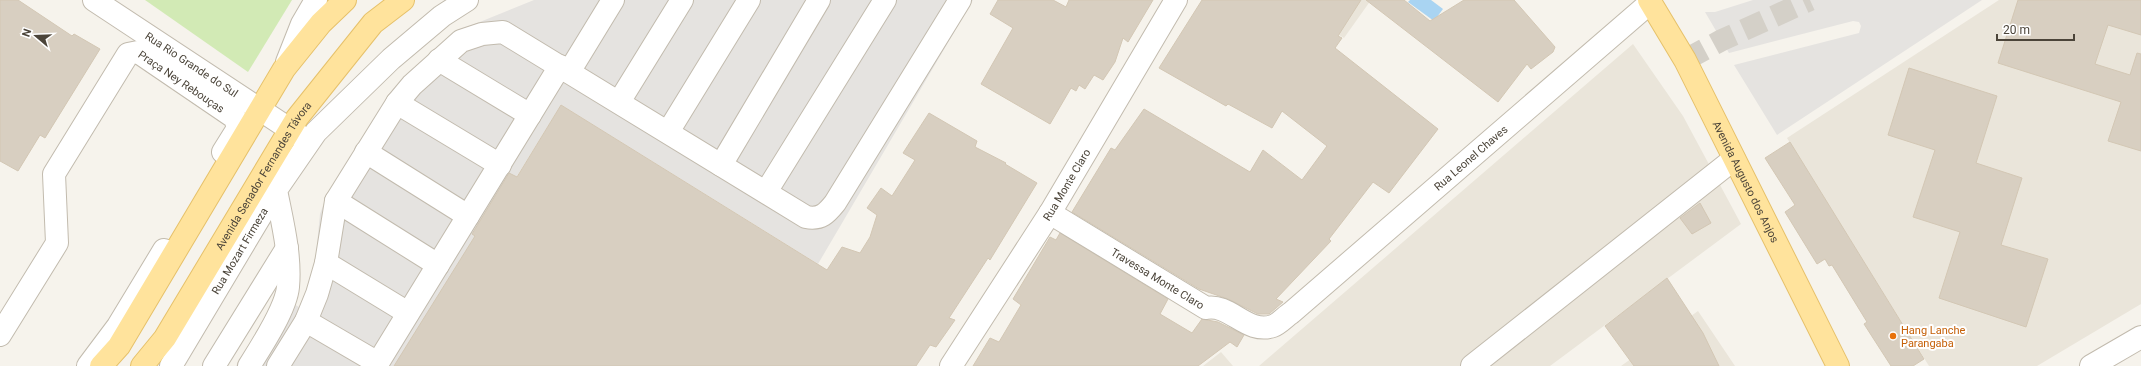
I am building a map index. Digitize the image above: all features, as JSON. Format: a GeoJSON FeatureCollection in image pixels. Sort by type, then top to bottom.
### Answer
{"type":"FeatureCollection","features":[{"type":"Feature","properties":{"kind":"main road"},"geometry":{"type":"LineString","coordinates":[[101,366],[119,346],[284,69],[321,23],[345,0]]}},
{"type":"Feature","properties":{"kind":"main road","name":"Avenida Senador Fernandes Távora"},"geometry":{"type":"LineString","coordinates":[[142,366],[165,338],[289,129],[373,23],[403,0]]}},
{"type":"Feature","properties":{"kind":"main road","name":"Avenida Augusto dos Anjos"},"geometry":{"type":"LineString","coordinates":[[1650,1],[1685,60],[1838,366]]}},
{"type":"Feature","properties":{"kind":"street","name":"Rua Rio Grande do Sul"},"geometry":{"type":"LineString","coordinates":[[94,0],[309,142]]}},
{"type":"Feature","properties":{"kind":"street"},"geometry":{"type":"LineString","coordinates":[[284,69],[302,24],[316,0]]}},
{"type":"Feature","properties":{"kind":"street"},"geometry":{"type":"LineString","coordinates":[[249,366],[266,339],[288,288],[287,248],[276,190],[309,142],[391,59],[442,16],[467,0]]}},
{"type":"Feature","properties":{"kind":"street"},"geometry":{"type":"LineString","coordinates":[[306,321],[377,364],[530,115],[613,0]]}},
{"type":"Feature","properties":{"kind":"street"},"geometry":{"type":"LineString","coordinates":[[619,102],[682,0]]}},
{"type":"Feature","properties":{"kind":"street"},"geometry":{"type":"LineString","coordinates":[[668,132],[749,0]]}},
{"type":"Feature","properties":{"kind":"street"},"geometry":{"type":"LineString","coordinates":[[721,165],[819,0]]}},
{"type":"Feature","properties":{"kind":"street"},"geometry":{"type":"LineString","coordinates":[[766,192],[885,0]]}},
{"type":"Feature","properties":{"kind":"street"},"geometry":{"type":"LineString","coordinates":[[278,366],[306,321],[317,294],[326,264],[336,201],[397,103],[412,84],[461,42],[482,34],[503,32],[806,217],[815,219],[825,215],[835,203],[960,0]]}},
{"type":"Feature","properties":{"kind":"street","name":"Rua Monte Claro"},"geometry":{"type":"LineString","coordinates":[[951,366],[1050,213],[1176,0]]}},
{"type":"Feature","properties":{"kind":"street","name":"Rua Leonel Chaves"},"geometry":{"type":"LineString","coordinates":[[1291,313],[1650,1]]}},
{"type":"Feature","properties":{"kind":"street","name":"Praça Ney Rebouças"},"geometry":{"type":"LineString","coordinates":[[0,335],[57,243],[54,174],[128,54],[138,52],[235,118],[238,128],[118,326],[88,366]]}},
{"type":"Feature","properties":{"kind":"street"},"geometry":{"type":"LineString","coordinates":[[439,60],[530,115]]}},
{"type":"Feature","properties":{"kind":"street"},"geometry":{"type":"LineString","coordinates":[[397,103],[500,165]]}},
{"type":"Feature","properties":{"kind":"street","name":"Rua Mozart Firmeza"},"geometry":{"type":"LineString","coordinates":[[171,366],[276,190],[289,129]]}},
{"type":"Feature","properties":{"kind":"street"},"geometry":{"type":"LineString","coordinates":[[366,152],[468,216]]}},
{"type":"Feature","properties":{"kind":"street"},"geometry":{"type":"LineString","coordinates":[[1472,366],[1734,159]]}},
{"type":"Feature","properties":{"kind":"street"},"geometry":{"type":"LineString","coordinates":[[336,201],[438,265]]}},
{"type":"Feature","properties":{"kind":"street","name":"Travessa Monte Claro"},"geometry":{"type":"LineString","coordinates":[[1050,213],[1206,308],[1215,306],[1253,327],[1273,326],[1291,313]]}},
{"type":"Feature","properties":{"kind":"street"},"geometry":{"type":"LineString","coordinates":[[214,366],[287,248]]}},
{"type":"Feature","properties":{"kind":"street"},"geometry":{"type":"LineString","coordinates":[[326,264],[408,313]]}},
{"type":"Feature","properties":{"kind":"street"},"geometry":{"type":"LineString","coordinates":[[2091,366],[2141,337]]}},
{"type":"Feature","properties":{"kind":"shaded area"},"geometry":{"type":"Polygon","coordinates":[[[534,0],[973,0],[818,264],[561,105],[399,366],[236,366],[278,295],[299,307],[308,286],[316,255],[320,214],[327,195],[393,89],[460,30],[534,0]]]}},
{"type":"Feature","properties":{"kind":"shaded area"},"geometry":{"type":"Polygon","coordinates":[[[1281,0],[1371,0],[1344,38],[1281,0]]]}},
{"type":"Feature","properties":{"kind":"shaded area"},"geometry":{"type":"Polygon","coordinates":[[[1753,0],[1982,0],[1777,135],[1734,65],[1859,33],[1861,26],[1859,22],[1853,21],[1729,53],[1705,12],[1715,12],[1753,0]]]}},
{"type":"Feature","properties":{"kind":"shaded area"},"geometry":{"type":"Polygon","coordinates":[[[1999,0],[2141,0],[2141,304],[2037,366],[1929,366],[1787,138],[1999,0]]]}},
{"type":"Feature","properties":{"kind":"shaded area"},"geometry":{"type":"Polygon","coordinates":[[[1633,44],[1683,116],[1741,224],[1550,366],[1259,366],[1633,44]]]}},
{"type":"Feature","properties":{"kind":"shaded area"},"geometry":{"type":"Polygon","coordinates":[[[1698,311],[1735,366],[1621,366],[1698,311]]]}},
{"type":"Feature","properties":{"kind":"shaded area"},"geometry":{"type":"Polygon","coordinates":[[[1221,352],[1233,366],[1203,366],[1221,352]]]}},
{"type":"Feature","properties":{"kind":"green space"},"geometry":{"type":"Polygon","coordinates":[[[145,0],[292,0],[248,72],[145,0]]]}},
{"type":"Feature","properties":{"kind":"water"},"geometry":{"type":"Polygon","coordinates":[[[1410,0],[1431,0],[1443,9],[1434,21],[1408,2],[1410,0]]]}},
{"type":"Feature","properties":{"kind":"building"},"geometry":{"type":"Polygon","coordinates":[[[0,0],[18,0],[72,36],[74,34],[100,49],[45,138],[40,135],[18,171],[0,161],[0,0]]]}},
{"type":"Feature","properties":{"kind":"building"},"geometry":{"type":"Polygon","coordinates":[[[998,0],[1053,0],[1066,7],[1069,0],[1153,0],[1128,42],[1123,38],[1115,62],[1103,80],[1094,75],[1085,89],[1079,85],[1076,91],[1071,88],[1050,124],[981,84],[1013,28],[990,14],[998,0]]]}},
{"type":"Feature","properties":{"kind":"building"},"geometry":{"type":"Polygon","coordinates":[[[1202,0],[1361,0],[1338,36],[1342,38],[1335,48],[1438,129],[1389,193],[1373,182],[1329,239],[1331,241],[1276,299],[1283,302],[1269,314],[1258,314],[1228,299],[1199,289],[1072,212],[1111,148],[1115,150],[1144,109],[1250,172],[1263,150],[1302,180],[1327,146],[1282,111],[1272,128],[1228,104],[1226,106],[1159,68],[1202,0]]]}},
{"type":"Feature","properties":{"kind":"building"},"geometry":{"type":"Polygon","coordinates":[[[1366,0],[1404,0],[1430,21],[1464,0],[1514,0],[1555,47],[1553,52],[1531,69],[1527,64],[1498,102],[1366,0]]]}},
{"type":"Feature","properties":{"kind":"building"},"geometry":{"type":"Polygon","coordinates":[[[2018,0],[2141,0],[2141,35],[2108,25],[2095,64],[2130,75],[2137,53],[2141,54],[2141,151],[2108,141],[2121,102],[1998,63],[2018,0]]]}},
{"type":"Feature","properties":{"kind":"building"},"geometry":{"type":"Polygon","coordinates":[[[1909,68],[1997,96],[1976,163],[2022,178],[2001,245],[2048,259],[2026,327],[1939,298],[1960,232],[1913,217],[1935,150],[1888,135],[1909,68]]]}},
{"type":"Feature","properties":{"kind":"building"},"geometry":{"type":"Polygon","coordinates":[[[561,105],[827,270],[842,247],[860,253],[870,237],[877,215],[867,208],[881,188],[892,196],[915,160],[903,153],[929,113],[977,141],[975,147],[1006,163],[1005,164],[1037,183],[990,260],[988,258],[949,318],[955,320],[936,347],[930,345],[916,366],[394,366],[475,236],[472,234],[509,173],[517,177],[561,105]]]}},
{"type":"Feature","properties":{"kind":"building"},"geometry":{"type":"Polygon","coordinates":[[[1790,142],[1924,359],[1913,366],[1891,366],[1864,324],[1867,322],[1832,265],[1829,266],[1825,259],[1817,264],[1785,212],[1795,205],[1765,158],[1790,142]]]}},
{"type":"Feature","properties":{"kind":"building"},"geometry":{"type":"Polygon","coordinates":[[[1700,203],[1711,223],[1692,234],[1680,218],[1700,203]]]}},
{"type":"Feature","properties":{"kind":"building"},"geometry":{"type":"Polygon","coordinates":[[[1060,233],[1168,299],[1160,314],[1192,333],[1202,319],[1218,322],[1244,335],[1237,347],[1230,342],[1198,366],[973,366],[990,338],[999,342],[1021,305],[1013,299],[1050,237],[1056,240],[1060,233]]]}},
{"type":"Feature","properties":{"kind":"building"},"geometry":{"type":"Polygon","coordinates":[[[1667,278],[1703,333],[1719,366],[1634,366],[1605,326],[1667,278]]]}},
{"type":"Feature","properties":{"kind":"tunnel"},"geometry":{"type":"LineString","coordinates":[[1685,60],[1722,40],[1810,0]]}},
{"type":"Feature","properties":{"kind":"place","name":"Hang Lanche Parangaba"},"geometry":{"type":"Point","coordinates":[1893,336]}}]}
